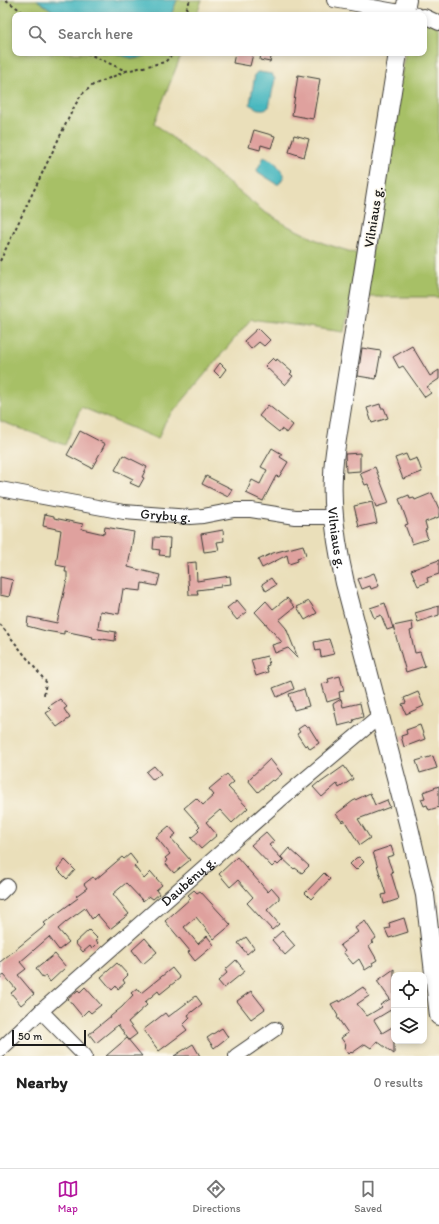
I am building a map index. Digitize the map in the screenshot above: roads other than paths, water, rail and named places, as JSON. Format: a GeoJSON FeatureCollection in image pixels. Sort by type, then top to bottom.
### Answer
{"type":"FeatureCollection","features":[{"type":"Feature","properties":{"kind":"main road","name":"Vilniaus g."},"geometry":{"type":"LineString","coordinates":[[398,56],[337,439],[333,476],[334,517],[345,583],[425,895],[439,1016]]}},
{"type":"Feature","properties":{"kind":"street"},"geometry":{"type":"LineString","coordinates":[[334,0],[408,9]]}},
{"type":"Feature","properties":{"kind":"street"},"geometry":{"type":"LineString","coordinates":[[427,17],[439,23]]}},
{"type":"Feature","properties":{"kind":"street","name":"Grybų g."},"geometry":{"type":"LineString","coordinates":[[0,489],[124,512],[190,517],[234,510],[251,510],[295,517],[334,517]]}},
{"type":"Feature","properties":{"kind":"street","name":"Daubėnų g."},"geometry":{"type":"LineString","coordinates":[[0,1050],[279,801],[380,716]]}},
{"type":"Feature","properties":{"kind":"street"},"geometry":{"type":"LineString","coordinates":[[42,1011],[85,1056]]}},
{"type":"Feature","properties":{"kind":"street"},"geometry":{"type":"LineString","coordinates":[[236,1056],[275,1029]]}},
{"type":"Feature","properties":{"kind":"water"},"geometry":{"type":"Polygon","coordinates":[[[37,0],[177,0],[172,12],[55,12],[37,0]]]}},
{"type":"Feature","properties":{"kind":"water"},"geometry":{"type":"Polygon","coordinates":[[[124,56],[144,56],[140,58],[124,56]]]}},
{"type":"Feature","properties":{"kind":"water"},"geometry":{"type":"Polygon","coordinates":[[[257,72],[272,74],[275,79],[269,107],[264,109],[257,108],[250,104],[255,74],[257,72]]]}},
{"type":"Feature","properties":{"kind":"water"},"geometry":{"type":"Polygon","coordinates":[[[264,157],[274,161],[284,174],[279,184],[258,172],[257,170],[264,157]]]}}]}
